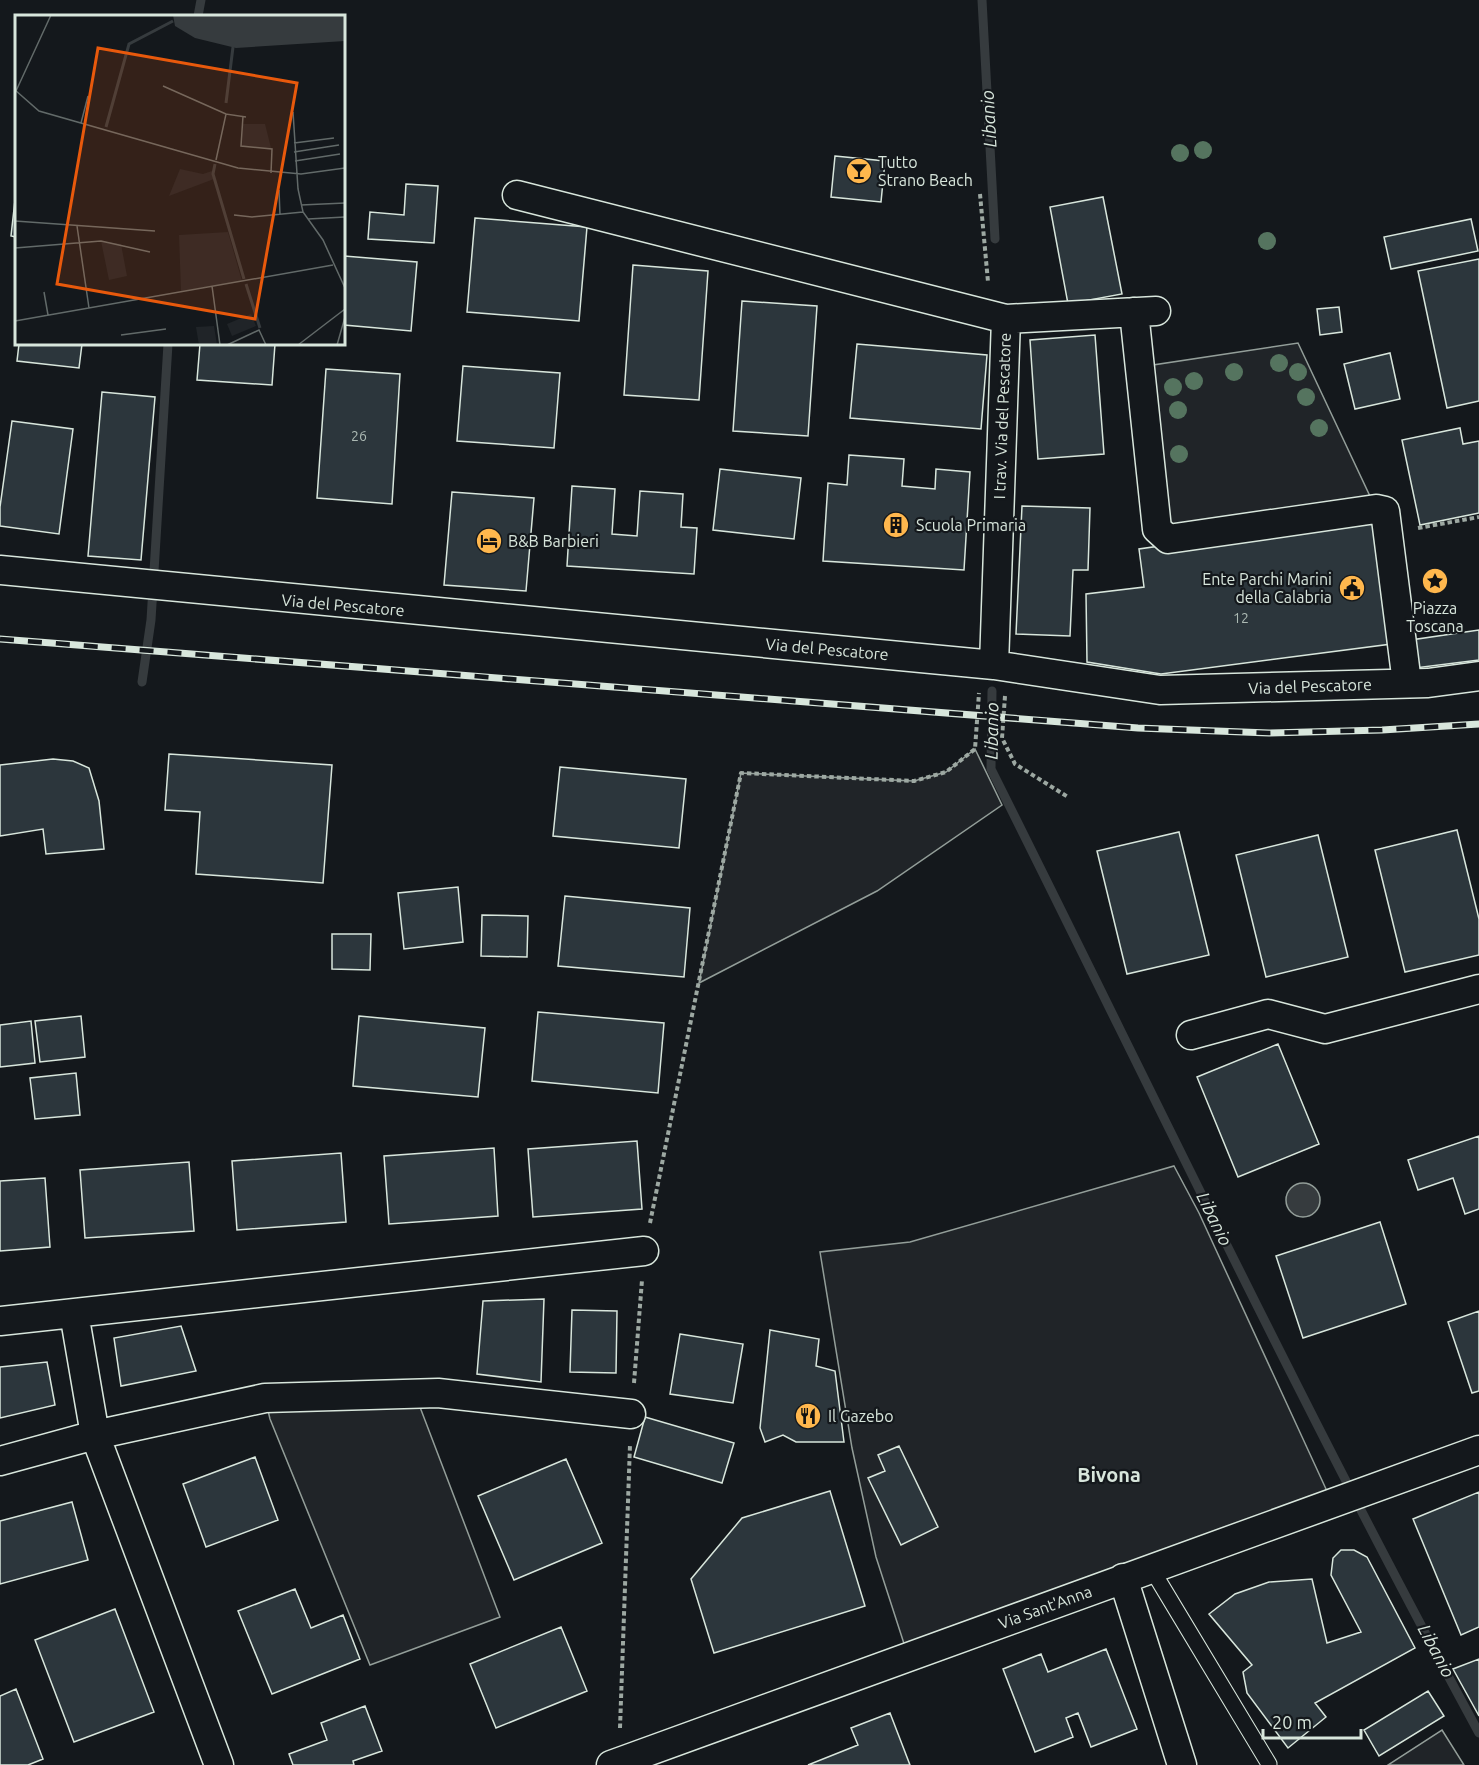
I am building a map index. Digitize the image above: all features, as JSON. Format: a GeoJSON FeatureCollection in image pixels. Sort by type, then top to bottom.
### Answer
{"type":"FeatureCollection","features":[{"type":"Feature","properties":{"kind":"street"},"geometry":{"type":"LineString","coordinates":[[517,195],[998,317]]}},
{"type":"Feature","properties":{"kind":"street","name":"I trav. Via del Pescatore"},"geometry":{"type":"LineString","coordinates":[[994,666],[998,317],[1145,311],[1157,529],[1168,539],[1376,509],[1384,511],[1407,683]]}},
{"type":"Feature","properties":{"kind":"street","name":"Via del Pescatore"},"geometry":{"type":"LineString","coordinates":[[0,570],[994,666],[1160,690],[1407,683],[1479,676]]}},
{"type":"Feature","properties":{"kind":"street"},"geometry":{"type":"LineString","coordinates":[[1191,1035],[1268,1014],[1325,1029],[1479,989]]}},
{"type":"Feature","properties":{"kind":"street"},"geometry":{"type":"LineString","coordinates":[[0,1321],[644,1251]]}},
{"type":"Feature","properties":{"kind":"street"},"geometry":{"type":"LineString","coordinates":[[74,1313],[94,1435],[219,1765]]}},
{"type":"Feature","properties":{"kind":"street"},"geometry":{"type":"LineString","coordinates":[[0,1461],[94,1435],[265,1398],[438,1393],[631,1414]]}},
{"type":"Feature","properties":{"kind":"street","name":"Via Sant'Anna"},"geometry":{"type":"LineString","coordinates":[[615,1763],[1479,1450]]}},
{"type":"Feature","properties":{"kind":"street"},"geometry":{"type":"LineString","coordinates":[[1123,1578],[1182,1765]]}},
{"type":"Feature","properties":{"kind":"lane"},"geometry":{"type":"LineString","coordinates":[[1151,1568],[1269,1764]]}},
{"type":"Feature","properties":{"kind":"path"},"geometry":{"type":"LineString","coordinates":[[980,194],[998,317]]}},
{"type":"Feature","properties":{"kind":"path"},"geometry":{"type":"LineString","coordinates":[[1411,529],[1479,517]]}},
{"type":"Feature","properties":{"kind":"path"},"geometry":{"type":"LineString","coordinates":[[994,666],[1002,738],[1015,764],[1068,796]]}},
{"type":"Feature","properties":{"kind":"path"},"geometry":{"type":"LineString","coordinates":[[615,1763],[631,1414],[644,1251],[741,773],[914,781],[946,772],[975,748],[994,666]]}},
{"type":"Feature","properties":{"kind":"shaded area"},"geometry":{"type":"Polygon","coordinates":[[[1298,343],[1376,509],[1168,539],[1140,367],[1298,343]]]}},
{"type":"Feature","properties":{"kind":"shaded area"},"geometry":{"type":"Polygon","coordinates":[[[975,749],[1002,805],[877,891],[699,983],[741,773],[914,781],[946,772],[975,749]]]}},
{"type":"Feature","properties":{"kind":"shaded area"},"geometry":{"type":"Polygon","coordinates":[[[1174,1166],[1199,1213],[1332,1502],[908,1656],[876,1557],[852,1448],[820,1252],[910,1242],[1174,1166]]]}},
{"type":"Feature","properties":{"kind":"shaded area"},"geometry":{"type":"Polygon","coordinates":[[[1303,1183],[1315,1188],[1320,1200],[1315,1212],[1303,1217],[1291,1212],[1286,1200],[1291,1188],[1303,1183]]]}},
{"type":"Feature","properties":{"kind":"shaded area"},"geometry":{"type":"Polygon","coordinates":[[[415,1394],[500,1617],[370,1665],[270,1419],[265,1398],[415,1394]]]}},
{"type":"Feature","properties":{"kind":"shaded area"},"geometry":{"type":"Polygon","coordinates":[[[1442,1730],[1464,1765],[1388,1765],[1442,1730]]]}},
{"type":"Feature","properties":{"kind":"building","name":"Tutto Strano Beach"},"geometry":{"type":"Polygon","coordinates":[[[835,156],[885,161],[881,202],[831,197],[835,156]]]}},
{"type":"Feature","properties":{"kind":"building"},"geometry":{"type":"Polygon","coordinates":[[[406,184],[438,186],[434,243],[368,239],[370,212],[404,215],[406,184]]]}},
{"type":"Feature","properties":{"kind":"building"},"geometry":{"type":"Polygon","coordinates":[[[1103,197],[1122,294],[1068,304],[1050,207],[1103,197]]]}},
{"type":"Feature","properties":{"kind":"building"},"geometry":{"type":"Polygon","coordinates":[[[15,200],[15,237],[11,236],[15,200]]]}},
{"type":"Feature","properties":{"kind":"building"},"geometry":{"type":"Polygon","coordinates":[[[475,218],[587,227],[579,321],[467,312],[475,218]]]}},
{"type":"Feature","properties":{"kind":"building"},"geometry":{"type":"Polygon","coordinates":[[[1471,219],[1478,251],[1391,269],[1384,237],[1471,219]]]}},
{"type":"Feature","properties":{"kind":"building"},"geometry":{"type":"Polygon","coordinates":[[[345,256],[417,262],[411,331],[345,325],[345,256]]]}},
{"type":"Feature","properties":{"kind":"building"},"geometry":{"type":"Polygon","coordinates":[[[1479,259],[1479,401],[1447,408],[1418,271],[1479,259]]]}},
{"type":"Feature","properties":{"kind":"building"},"geometry":{"type":"Polygon","coordinates":[[[633,265],[708,271],[699,400],[624,395],[633,265]]]}},
{"type":"Feature","properties":{"kind":"building"},"geometry":{"type":"Polygon","coordinates":[[[742,301],[817,306],[808,436],[733,431],[742,301]]]}},
{"type":"Feature","properties":{"kind":"building"},"geometry":{"type":"Polygon","coordinates":[[[1339,307],[1342,332],[1320,335],[1317,309],[1339,307]]]}},
{"type":"Feature","properties":{"kind":"building"},"geometry":{"type":"Polygon","coordinates":[[[1095,335],[1104,454],[1038,459],[1030,340],[1095,335]]]}},
{"type":"Feature","properties":{"kind":"building"},"geometry":{"type":"Polygon","coordinates":[[[857,344],[987,355],[981,429],[850,418],[857,344]]]}},
{"type":"Feature","properties":{"kind":"building"},"geometry":{"type":"Polygon","coordinates":[[[19,345],[82,345],[79,368],[17,361],[19,345]]]}},
{"type":"Feature","properties":{"kind":"building"},"geometry":{"type":"Polygon","coordinates":[[[200,345],[275,345],[272,385],[197,380],[200,345]]]}},
{"type":"Feature","properties":{"kind":"building"},"geometry":{"type":"Polygon","coordinates":[[[1390,353],[1400,399],[1355,409],[1344,364],[1390,353]]]}},
{"type":"Feature","properties":{"kind":"building"},"geometry":{"type":"Polygon","coordinates":[[[463,366],[560,373],[554,448],[457,441],[463,366]]]}},
{"type":"Feature","properties":{"kind":"building"},"geometry":{"type":"Polygon","coordinates":[[[326,369],[400,374],[392,504],[317,498],[326,369]]]}},
{"type":"Feature","properties":{"kind":"building"},"geometry":{"type":"Polygon","coordinates":[[[102,392],[155,397],[141,560],[88,556],[102,392]]]}},
{"type":"Feature","properties":{"kind":"building"},"geometry":{"type":"Polygon","coordinates":[[[12,421],[73,429],[59,534],[0,526],[0,507],[12,421]]]}},
{"type":"Feature","properties":{"kind":"building"},"geometry":{"type":"Polygon","coordinates":[[[1460,428],[1463,444],[1479,441],[1479,513],[1420,525],[1402,440],[1460,428]]]}},
{"type":"Feature","properties":{"kind":"building","name":"Scuola Primaria"},"geometry":{"type":"Polygon","coordinates":[[[849,455],[904,459],[902,486],[935,489],[936,469],[970,472],[964,570],[823,561],[828,483],[847,485],[849,455]]]}},
{"type":"Feature","properties":{"kind":"building"},"geometry":{"type":"Polygon","coordinates":[[[720,469],[801,478],[794,539],[713,530],[720,469]]]}},
{"type":"Feature","properties":{"kind":"building"},"geometry":{"type":"Polygon","coordinates":[[[572,486],[615,489],[612,534],[637,536],[640,491],[683,494],[681,527],[697,528],[694,574],[567,566],[572,486]]]}},
{"type":"Feature","properties":{"kind":"building","name":"B&B Barbieri"},"geometry":{"type":"Polygon","coordinates":[[[452,492],[534,498],[526,591],[444,585],[452,492]]]}},
{"type":"Feature","properties":{"kind":"building"},"geometry":{"type":"Polygon","coordinates":[[[1022,506],[1090,508],[1088,570],[1073,570],[1070,636],[1016,634],[1022,506]]]}},
{"type":"Feature","properties":{"kind":"building"},"geometry":{"type":"Polygon","coordinates":[[[1381,515],[1399,643],[1161,674],[1087,662],[1086,594],[1144,587],[1139,549],[1381,515]]]}},
{"type":"Feature","properties":{"kind":"building"},"geometry":{"type":"Polygon","coordinates":[[[1479,630],[1479,660],[1415,668],[1411,640],[1479,630]]]}},
{"type":"Feature","properties":{"kind":"building"},"geometry":{"type":"Polygon","coordinates":[[[169,754],[332,765],[323,883],[196,874],[200,812],[165,810],[169,754]]]}},
{"type":"Feature","properties":{"kind":"building"},"geometry":{"type":"Polygon","coordinates":[[[53,759],[73,761],[89,768],[99,801],[104,849],[46,854],[43,829],[0,836],[0,765],[53,759]]]}},
{"type":"Feature","properties":{"kind":"building"},"geometry":{"type":"Polygon","coordinates":[[[560,767],[686,779],[679,848],[553,836],[560,767]]]}},
{"type":"Feature","properties":{"kind":"building"},"geometry":{"type":"Polygon","coordinates":[[[1457,830],[1479,919],[1479,955],[1405,972],[1375,850],[1457,830]]]}},
{"type":"Feature","properties":{"kind":"building"},"geometry":{"type":"Polygon","coordinates":[[[1179,832],[1209,955],[1127,974],[1097,851],[1179,832]]]}},
{"type":"Feature","properties":{"kind":"building"},"geometry":{"type":"Polygon","coordinates":[[[1318,835],[1348,957],[1266,977],[1236,855],[1318,835]]]}},
{"type":"Feature","properties":{"kind":"building"},"geometry":{"type":"Polygon","coordinates":[[[458,887],[463,942],[404,949],[398,893],[458,887]]]}},
{"type":"Feature","properties":{"kind":"building"},"geometry":{"type":"Polygon","coordinates":[[[565,896],[690,908],[684,977],[558,966],[565,896]]]}},
{"type":"Feature","properties":{"kind":"building"},"geometry":{"type":"Polygon","coordinates":[[[482,915],[528,916],[527,957],[481,956],[482,915]]]}},
{"type":"Feature","properties":{"kind":"building"},"geometry":{"type":"Polygon","coordinates":[[[332,934],[371,934],[370,970],[332,969],[332,934]]]}},
{"type":"Feature","properties":{"kind":"building"},"geometry":{"type":"Polygon","coordinates":[[[538,1012],[664,1023],[658,1093],[532,1081],[538,1012]]]}},
{"type":"Feature","properties":{"kind":"building"},"geometry":{"type":"Polygon","coordinates":[[[81,1016],[85,1057],[40,1062],[35,1021],[81,1016]]]}},
{"type":"Feature","properties":{"kind":"building"},"geometry":{"type":"Polygon","coordinates":[[[359,1016],[485,1028],[478,1097],[353,1086],[359,1016]]]}},
{"type":"Feature","properties":{"kind":"building"},"geometry":{"type":"Polygon","coordinates":[[[31,1021],[35,1063],[0,1067],[0,1025],[31,1021]]]}},
{"type":"Feature","properties":{"kind":"building"},"geometry":{"type":"Polygon","coordinates":[[[1278,1044],[1319,1144],[1238,1177],[1197,1077],[1278,1044]]]}},
{"type":"Feature","properties":{"kind":"building"},"geometry":{"type":"Polygon","coordinates":[[[76,1073],[80,1115],[35,1119],[30,1078],[76,1073]]]}},
{"type":"Feature","properties":{"kind":"building"},"geometry":{"type":"Polygon","coordinates":[[[1479,1136],[1479,1209],[1465,1214],[1453,1178],[1418,1190],[1408,1160],[1479,1136]]]}},
{"type":"Feature","properties":{"kind":"building"},"geometry":{"type":"Polygon","coordinates":[[[637,1141],[642,1209],[533,1217],[528,1149],[637,1141]]]}},
{"type":"Feature","properties":{"kind":"building"},"geometry":{"type":"Polygon","coordinates":[[[494,1148],[498,1216],[389,1224],[384,1156],[494,1148]]]}},
{"type":"Feature","properties":{"kind":"building"},"geometry":{"type":"Polygon","coordinates":[[[341,1153],[346,1222],[237,1230],[232,1161],[341,1153]]]}},
{"type":"Feature","properties":{"kind":"building"},"geometry":{"type":"Polygon","coordinates":[[[189,1162],[194,1231],[85,1238],[80,1170],[189,1162]]]}},
{"type":"Feature","properties":{"kind":"building"},"geometry":{"type":"Polygon","coordinates":[[[45,1178],[50,1247],[0,1251],[0,1181],[45,1178]]]}},
{"type":"Feature","properties":{"kind":"building"},"geometry":{"type":"Polygon","coordinates":[[[1380,1222],[1406,1304],[1303,1338],[1276,1256],[1380,1222]]]}},
{"type":"Feature","properties":{"kind":"building"},"geometry":{"type":"Polygon","coordinates":[[[544,1299],[541,1382],[477,1374],[483,1301],[544,1299]]]}},
{"type":"Feature","properties":{"kind":"building"},"geometry":{"type":"Polygon","coordinates":[[[572,1310],[617,1311],[616,1373],[570,1372],[572,1310]]]}},
{"type":"Feature","properties":{"kind":"building"},"geometry":{"type":"Polygon","coordinates":[[[1479,1311],[1479,1391],[1472,1393],[1448,1322],[1479,1311]]]}},
{"type":"Feature","properties":{"kind":"building"},"geometry":{"type":"Polygon","coordinates":[[[181,1326],[196,1371],[121,1386],[114,1338],[181,1326]]]}},
{"type":"Feature","properties":{"kind":"building"},"geometry":{"type":"Polygon","coordinates":[[[770,1330],[819,1339],[816,1366],[835,1371],[844,1442],[796,1442],[783,1435],[765,1442],[760,1428],[770,1330]]]}},
{"type":"Feature","properties":{"kind":"building"},"geometry":{"type":"Polygon","coordinates":[[[680,1334],[743,1344],[733,1403],[670,1394],[680,1334]]]}},
{"type":"Feature","properties":{"kind":"building"},"geometry":{"type":"Polygon","coordinates":[[[47,1362],[55,1405],[0,1418],[0,1367],[47,1362]]]}},
{"type":"Feature","properties":{"kind":"building"},"geometry":{"type":"Polygon","coordinates":[[[645,1417],[734,1443],[722,1483],[634,1457],[645,1417]]]}},
{"type":"Feature","properties":{"kind":"building"},"geometry":{"type":"Polygon","coordinates":[[[899,1446],[938,1527],[901,1545],[868,1478],[885,1471],[878,1455],[899,1446]]]}},
{"type":"Feature","properties":{"kind":"building"},"geometry":{"type":"Polygon","coordinates":[[[255,1457],[278,1520],[206,1547],[183,1484],[255,1457]]]}},
{"type":"Feature","properties":{"kind":"building"},"geometry":{"type":"Polygon","coordinates":[[[566,1459],[602,1543],[514,1580],[478,1496],[566,1459]]]}},
{"type":"Feature","properties":{"kind":"building"},"geometry":{"type":"Polygon","coordinates":[[[830,1491],[865,1606],[714,1653],[691,1579],[742,1518],[830,1491]]]}},
{"type":"Feature","properties":{"kind":"building"},"geometry":{"type":"Polygon","coordinates":[[[1479,1492],[1479,1627],[1461,1635],[1413,1519],[1479,1492]]]}},
{"type":"Feature","properties":{"kind":"building"},"geometry":{"type":"Polygon","coordinates":[[[72,1502],[88,1560],[0,1584],[0,1521],[72,1502]]]}},
{"type":"Feature","properties":{"kind":"building"},"geometry":{"type":"Polygon","coordinates":[[[1341,1550],[1354,1550],[1367,1557],[1415,1648],[1315,1703],[1326,1717],[1288,1748],[1247,1693],[1243,1672],[1252,1665],[1209,1614],[1235,1594],[1269,1582],[1312,1579],[1327,1643],[1361,1632],[1331,1575],[1333,1558],[1341,1550]]]}},
{"type":"Feature","properties":{"kind":"building"},"geometry":{"type":"Polygon","coordinates":[[[295,1589],[311,1628],[343,1615],[360,1659],[272,1694],[238,1611],[295,1589]]]}},
{"type":"Feature","properties":{"kind":"building"},"geometry":{"type":"Polygon","coordinates":[[[115,1609],[154,1712],[74,1742],[35,1640],[115,1609]]]}},
{"type":"Feature","properties":{"kind":"building"},"geometry":{"type":"Polygon","coordinates":[[[561,1627],[587,1691],[496,1728],[470,1664],[561,1627]]]}},
{"type":"Feature","properties":{"kind":"building"},"geometry":{"type":"Polygon","coordinates":[[[1106,1649],[1137,1729],[1091,1747],[1078,1713],[1066,1718],[1073,1737],[1035,1752],[1003,1669],[1041,1654],[1048,1672],[1106,1649]]]}},
{"type":"Feature","properties":{"kind":"building"},"geometry":{"type":"Polygon","coordinates":[[[1479,1659],[1479,1716],[1453,1669],[1479,1659]]]}},
{"type":"Feature","properties":{"kind":"building"},"geometry":{"type":"Polygon","coordinates":[[[16,1689],[43,1759],[28,1765],[0,1765],[0,1696],[16,1689]]]}},
{"type":"Feature","properties":{"kind":"building"},"geometry":{"type":"Polygon","coordinates":[[[1428,1691],[1444,1716],[1379,1756],[1364,1730],[1428,1691]]]}},
{"type":"Feature","properties":{"kind":"building"},"geometry":{"type":"Polygon","coordinates":[[[365,1706],[382,1751],[353,1761],[354,1765],[293,1765],[289,1754],[327,1740],[321,1723],[365,1706]]]}},
{"type":"Feature","properties":{"kind":"building"},"geometry":{"type":"Polygon","coordinates":[[[890,1713],[910,1765],[808,1765],[858,1745],[851,1728],[890,1713]]]}},
{"type":"Feature","properties":{"kind":"waterway"},"geometry":{"type":"LineString","coordinates":[[198,15],[201,0]]}},
{"type":"Feature","properties":{"kind":"waterway","name":"Libanio"},"geometry":{"type":"LineString","coordinates":[[982,0],[995,239]]}},
{"type":"Feature","properties":{"kind":"waterway"},"geometry":{"type":"LineString","coordinates":[[142,682],[151,620],[168,345]]}},
{"type":"Feature","properties":{"kind":"waterway","name":"Libanio"},"geometry":{"type":"LineString","coordinates":[[992,691],[991,769],[1291,1374],[1479,1733]]}},
{"type":"Feature","properties":{"kind":"railway"},"geometry":{"type":"LineString","coordinates":[[0,639],[1138,728],[1269,733],[1382,730],[1479,724]]}},
{"type":"Feature","properties":{"kind":"place","name":"Tutto Strano Beach"},"geometry":{"type":"Point","coordinates":[859,171]}},
{"type":"Feature","properties":{"kind":"place","name":"Scuola Primaria"},"geometry":{"type":"Point","coordinates":[896,525]}},
{"type":"Feature","properties":{"kind":"place","name":"B&B Barbieri"},"geometry":{"type":"Point","coordinates":[489,541]}},
{"type":"Feature","properties":{"kind":"place","name":"Piazza Toscana"},"geometry":{"type":"Point","coordinates":[1435,581]}},
{"type":"Feature","properties":{"kind":"place","name":"Ente Parchi Marini della Calabria"},"geometry":{"type":"Point","coordinates":[1352,588]}},
{"type":"Feature","properties":{"kind":"place","name":"Il Gazebo"},"geometry":{"type":"Point","coordinates":[808,1416]}},
{"type":"Feature","properties":{"kind":"district","name":"Bivona"},"geometry":{"type":"Point","coordinates":[1109,1475]}}]}
